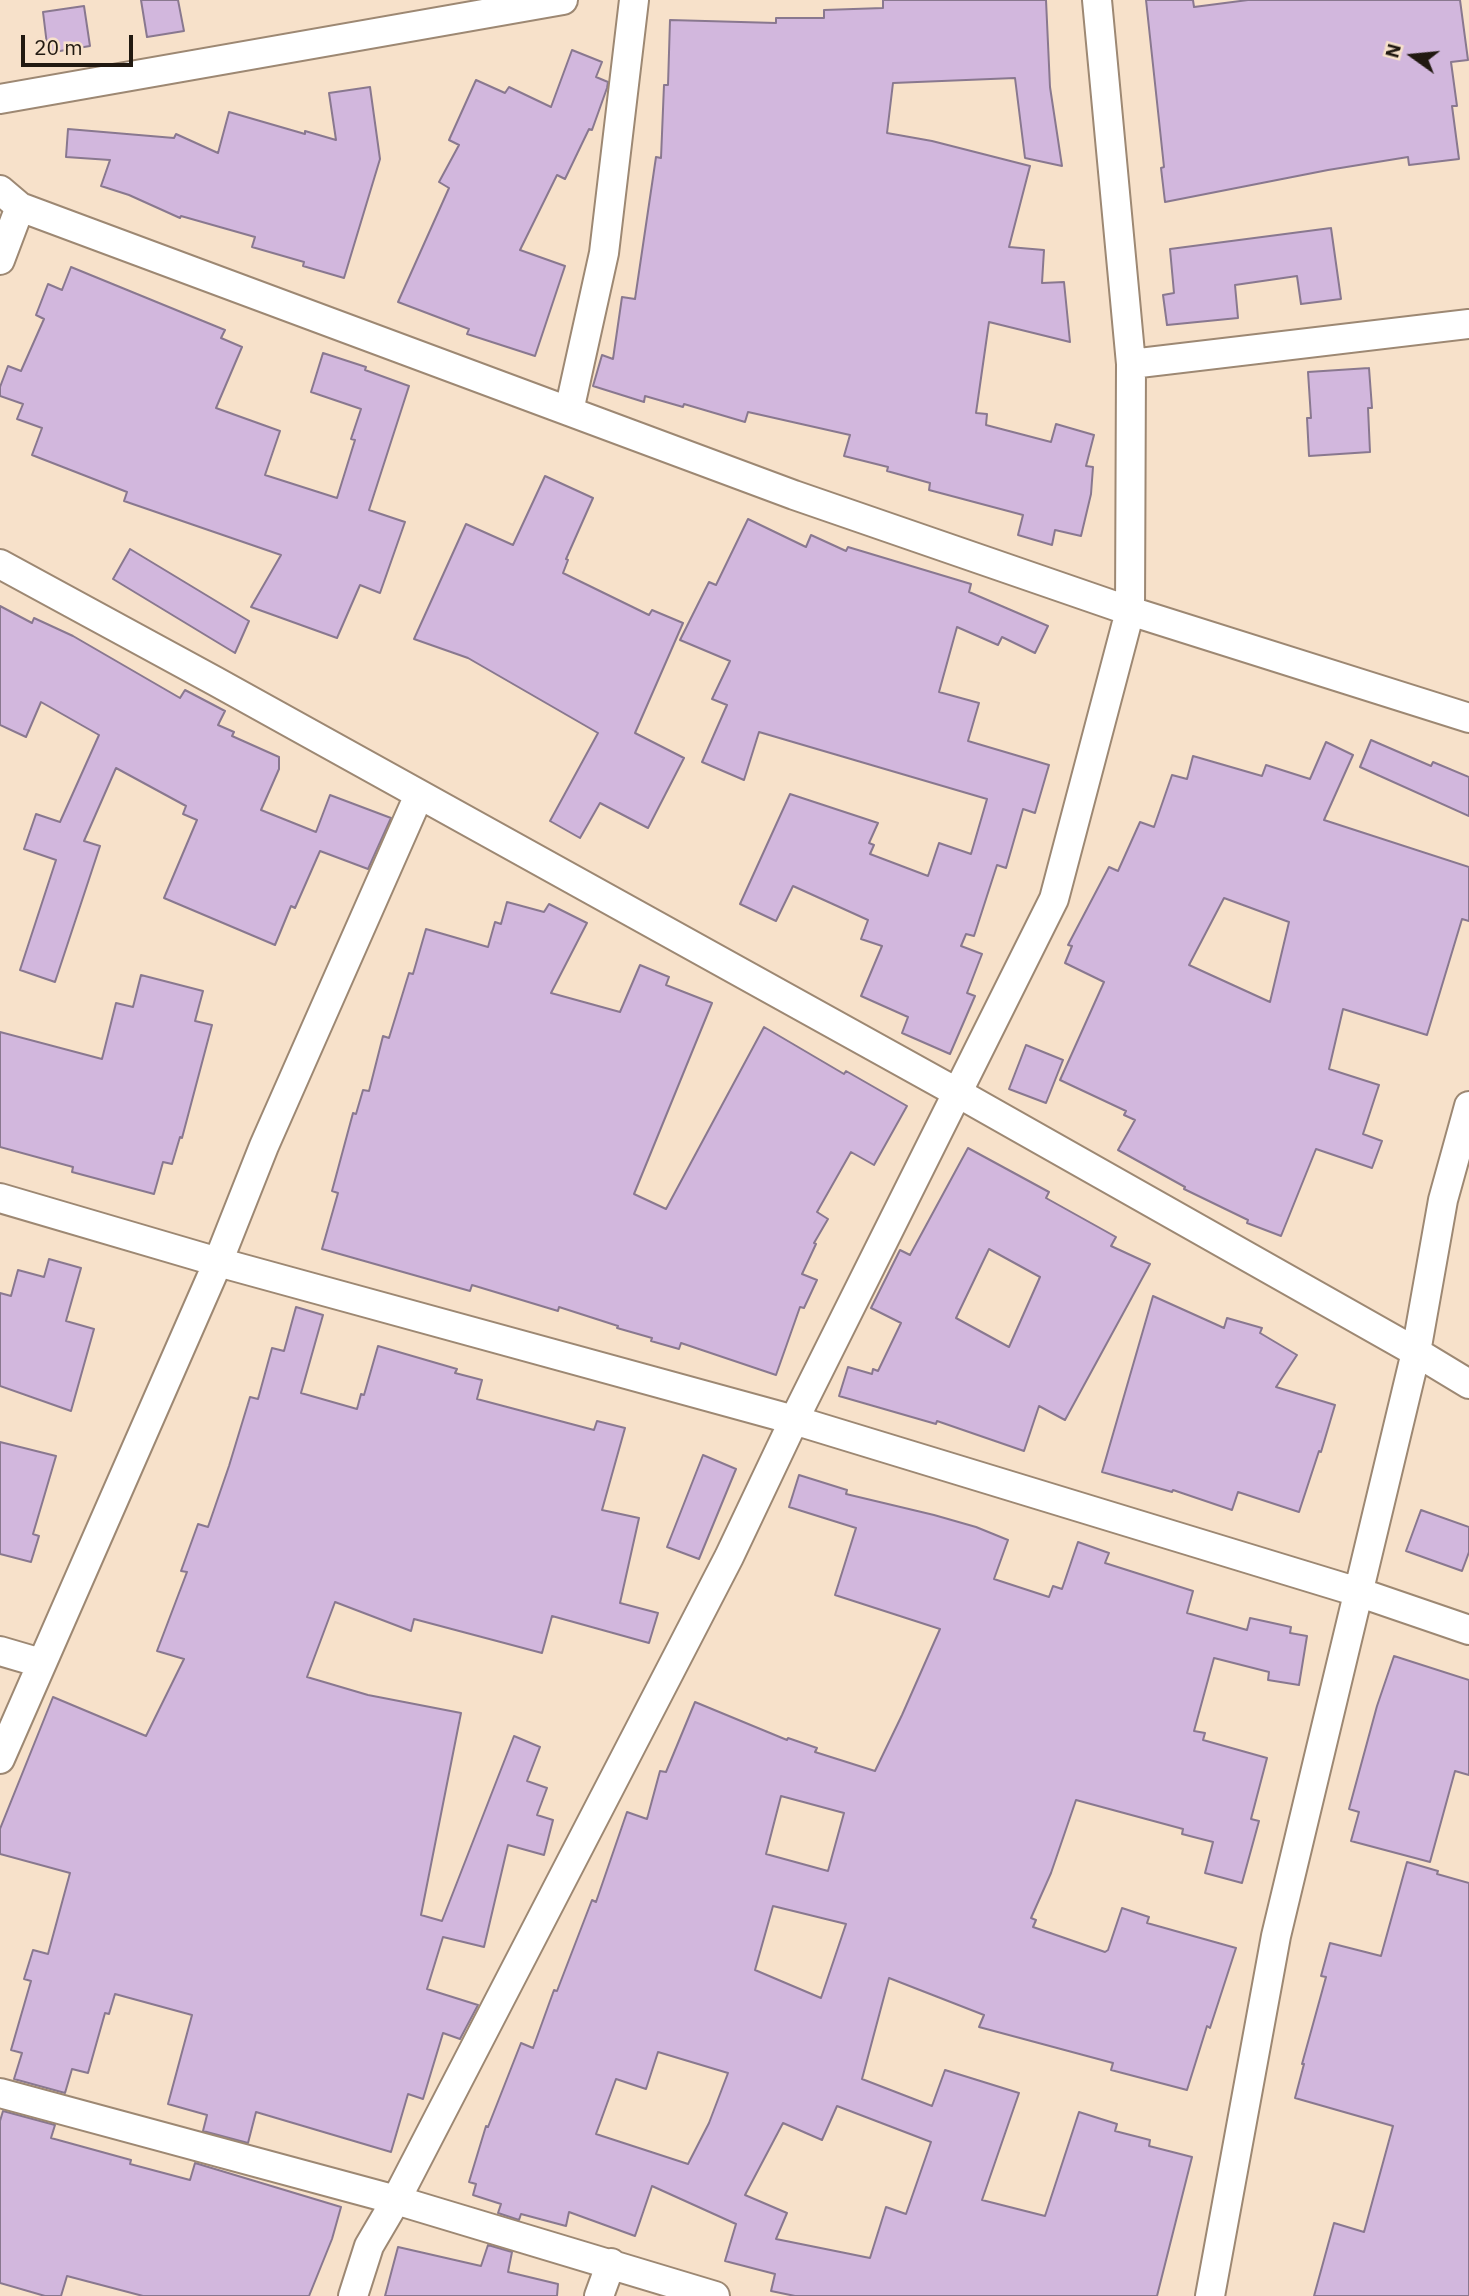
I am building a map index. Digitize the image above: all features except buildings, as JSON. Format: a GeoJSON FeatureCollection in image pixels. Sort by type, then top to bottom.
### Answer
{"type":"FeatureCollection","features":[{"type":"Feature","properties":{"kind":"street"},"geometry":{"type":"LineString","coordinates":[[0,99],[563,0]]}},
{"type":"Feature","properties":{"kind":"street"},"geometry":{"type":"LineString","coordinates":[[569,411],[604,253],[634,0]]}},
{"type":"Feature","properties":{"kind":"street"},"geometry":{"type":"LineString","coordinates":[[353,2296],[369,2246],[396,2200],[729,1557],[794,1420],[1054,899],[1130,611],[1131,364],[1097,0]]}},
{"type":"Feature","properties":{"kind":"street"},"geometry":{"type":"LineString","coordinates":[[0,260],[10,199],[794,495],[1130,611],[1469,718]]}},
{"type":"Feature","properties":{"kind":"street"},"geometry":{"type":"LineString","coordinates":[[1131,364],[1469,324]]}},
{"type":"Feature","properties":{"kind":"street"},"geometry":{"type":"LineString","coordinates":[[0,564],[958,1093],[1469,1384]]}},
{"type":"Feature","properties":{"kind":"street"},"geometry":{"type":"LineString","coordinates":[[0,1759],[218,1262],[264,1146],[419,795]]}},
{"type":"Feature","properties":{"kind":"street"},"geometry":{"type":"LineString","coordinates":[[1210,2296],[1276,1936],[1416,1352],[1443,1200],[1469,1107]]}},
{"type":"Feature","properties":{"kind":"street"},"geometry":{"type":"LineString","coordinates":[[0,1198],[218,1262],[794,1420],[1359,1592],[1469,1630]]}},
{"type":"Feature","properties":{"kind":"street"},"geometry":{"type":"LineString","coordinates":[[0,1651],[41,1663]]}},
{"type":"Feature","properties":{"kind":"street"},"geometry":{"type":"LineString","coordinates":[[0,2093],[396,2200],[715,2296]]}},
{"type":"Feature","properties":{"kind":"street"},"geometry":{"type":"LineString","coordinates":[[599,2296],[611,2263]]}}]}
